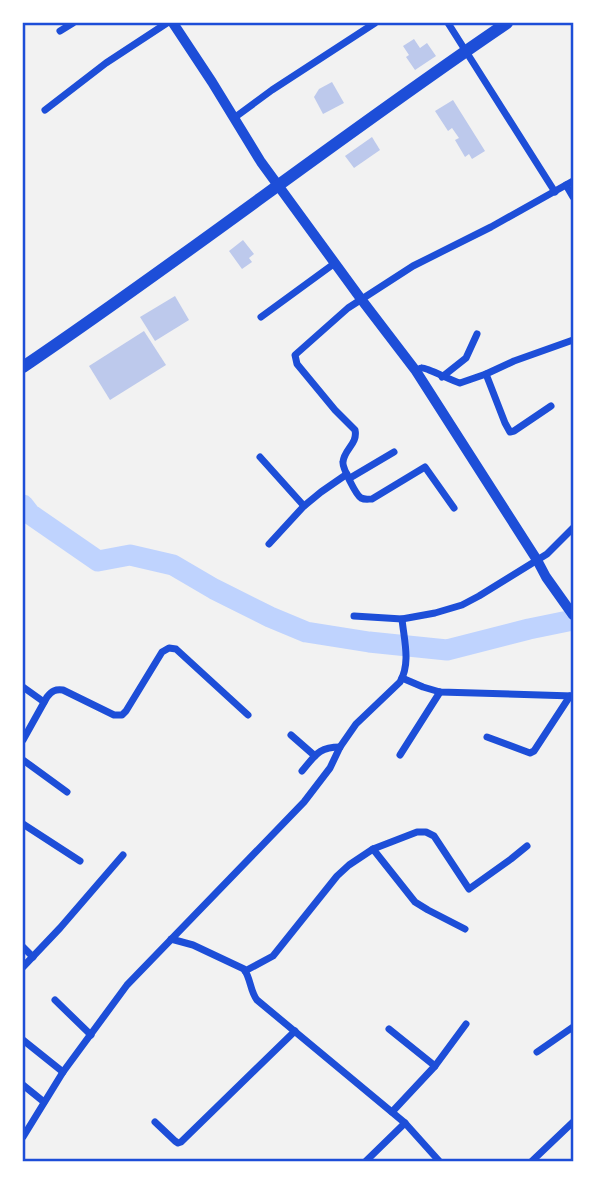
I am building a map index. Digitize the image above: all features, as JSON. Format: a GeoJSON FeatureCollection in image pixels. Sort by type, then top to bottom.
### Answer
{"type":"FeatureCollection","features":[{"type":"Feature","properties":{"kind":"highway"},"geometry":{"type":"LineString","coordinates":[[23,367],[468,54],[507,23]]}},
{"type":"Feature","properties":{"kind":"main road"},"geometry":{"type":"LineString","coordinates":[[170,23],[261,163],[416,371],[546,577],[573,615]]}},
{"type":"Feature","properties":{"kind":"street"},"geometry":{"type":"LineString","coordinates":[[60,31],[73,23]]}},
{"type":"Feature","properties":{"kind":"street"},"geometry":{"type":"LineString","coordinates":[[46,110],[106,63],[170,23]]}},
{"type":"Feature","properties":{"kind":"street"},"geometry":{"type":"LineString","coordinates":[[234,118],[264,95],[375,23]]}},
{"type":"Feature","properties":{"kind":"street"},"geometry":{"type":"LineString","coordinates":[[448,23],[555,192]]}},
{"type":"Feature","properties":{"kind":"street"},"geometry":{"type":"LineString","coordinates":[[454,508],[425,467],[369,500],[358,496],[342,465],[355,441],[355,430],[297,364],[295,355],[361,299],[413,266],[570,183],[573,197]]}},
{"type":"Feature","properties":{"kind":"street"},"geometry":{"type":"LineString","coordinates":[[261,317],[335,263]]}},
{"type":"Feature","properties":{"kind":"street"},"geometry":{"type":"LineString","coordinates":[[442,377],[467,358],[477,334]]}},
{"type":"Feature","properties":{"kind":"street"},"geometry":{"type":"LineString","coordinates":[[416,371],[423,367],[460,383],[573,340]]}},
{"type":"Feature","properties":{"kind":"street"},"geometry":{"type":"LineString","coordinates":[[486,374],[509,431],[514,431],[551,406]]}},
{"type":"Feature","properties":{"kind":"street"},"geometry":{"type":"LineString","coordinates":[[270,544],[304,506],[321,492],[394,452]]}},
{"type":"Feature","properties":{"kind":"street"},"geometry":{"type":"LineString","coordinates":[[260,457],[304,506]]}},
{"type":"Feature","properties":{"kind":"street"},"geometry":{"type":"LineString","coordinates":[[354,616],[402,619],[462,605],[547,554],[573,528]]}},
{"type":"Feature","properties":{"kind":"street"},"geometry":{"type":"LineString","coordinates":[[23,1137],[63,1072],[127,985],[304,802],[330,768],[340,747],[362,717],[393,690],[402,678],[407,661],[402,619]]}},
{"type":"Feature","properties":{"kind":"street"},"geometry":{"type":"LineString","coordinates":[[23,740],[50,693],[57,689],[119,716],[126,711],[166,648],[176,649],[248,715]]}},
{"type":"Feature","properties":{"kind":"street"},"geometry":{"type":"LineString","coordinates":[[402,678],[440,692],[572,696]]}},
{"type":"Feature","properties":{"kind":"street"},"geometry":{"type":"LineString","coordinates":[[23,687],[44,702]]}},
{"type":"Feature","properties":{"kind":"street"},"geometry":{"type":"LineString","coordinates":[[400,755],[440,692]]}},
{"type":"Feature","properties":{"kind":"street"},"geometry":{"type":"LineString","coordinates":[[487,737],[530,753],[572,696]]}},
{"type":"Feature","properties":{"kind":"street"},"geometry":{"type":"LineString","coordinates":[[291,735],[315,756]]}},
{"type":"Feature","properties":{"kind":"street"},"geometry":{"type":"LineString","coordinates":[[302,771],[326,748],[340,747]]}},
{"type":"Feature","properties":{"kind":"street"},"geometry":{"type":"LineString","coordinates":[[23,760],[66,792]]}},
{"type":"Feature","properties":{"kind":"street"},"geometry":{"type":"LineString","coordinates":[[23,824],[80,861]]}},
{"type":"Feature","properties":{"kind":"street"},"geometry":{"type":"LineString","coordinates":[[246,971],[273,956],[337,876],[373,849],[417,832],[426,832],[434,836],[466,887],[470,889],[527,846]]}},
{"type":"Feature","properties":{"kind":"street"},"geometry":{"type":"LineString","coordinates":[[373,849],[415,902],[465,929]]}},
{"type":"Feature","properties":{"kind":"street"},"geometry":{"type":"LineString","coordinates":[[23,967],[123,855]]}},
{"type":"Feature","properties":{"kind":"street"},"geometry":{"type":"LineString","coordinates":[[171,939],[193,945],[240,966],[246,971],[255,998],[405,1124],[440,1162]]}},
{"type":"Feature","properties":{"kind":"street"},"geometry":{"type":"LineString","coordinates":[[23,947],[33,957]]}},
{"type":"Feature","properties":{"kind":"street"},"geometry":{"type":"LineString","coordinates":[[55,1000],[91,1035]]}},
{"type":"Feature","properties":{"kind":"street"},"geometry":{"type":"LineString","coordinates":[[391,1112],[435,1066],[466,1024]]}},
{"type":"Feature","properties":{"kind":"street"},"geometry":{"type":"LineString","coordinates":[[537,1052],[573,1027]]}},
{"type":"Feature","properties":{"kind":"street"},"geometry":{"type":"LineString","coordinates":[[389,1029],[435,1066]]}},
{"type":"Feature","properties":{"kind":"street"},"geometry":{"type":"LineString","coordinates":[[155,1122],[175,1141],[181,1142],[295,1031]]}},
{"type":"Feature","properties":{"kind":"street"},"geometry":{"type":"LineString","coordinates":[[23,1040],[63,1072]]}},
{"type":"Feature","properties":{"kind":"street"},"geometry":{"type":"LineString","coordinates":[[23,1085],[44,1102]]}},
{"type":"Feature","properties":{"kind":"street"},"geometry":{"type":"LineString","coordinates":[[531,1162],[573,1122]]}},
{"type":"Feature","properties":{"kind":"street"},"geometry":{"type":"LineString","coordinates":[[365,1162],[405,1124]]}},
{"type":"Feature","properties":{"kind":"building"},"geometry":{"type":"Polygon","coordinates":[[[414,39],[420,48],[427,43],[436,56],[415,70],[406,57],[409,55],[403,46],[414,39]]]}},
{"type":"Feature","properties":{"kind":"building"},"geometry":{"type":"Polygon","coordinates":[[[332,82],[344,103],[323,114],[314,97],[319,89],[332,82]]]}},
{"type":"Feature","properties":{"kind":"building"},"geometry":{"type":"Polygon","coordinates":[[[453,100],[485,151],[472,159],[469,154],[465,157],[455,140],[459,138],[452,128],[448,131],[435,111],[453,100]]]}},
{"type":"Feature","properties":{"kind":"building"},"geometry":{"type":"Polygon","coordinates":[[[372,137],[380,150],[354,168],[345,156],[372,137]]]}},
{"type":"Feature","properties":{"kind":"building"},"geometry":{"type":"Polygon","coordinates":[[[243,240],[254,254],[249,258],[252,262],[242,269],[229,251],[243,240]]]}},
{"type":"Feature","properties":{"kind":"building"},"geometry":{"type":"Polygon","coordinates":[[[175,296],[189,320],[155,341],[140,317],[175,296]]]}},
{"type":"Feature","properties":{"kind":"building"},"geometry":{"type":"Polygon","coordinates":[[[144,331],[166,365],[110,400],[89,366],[144,331]]]}},
{"type":"Feature","properties":{"kind":"waterway"},"geometry":{"type":"LineString","coordinates":[[23,505],[30,514],[98,561],[130,555],[173,565],[214,589],[306,632],[447,650],[573,620]]}}]}
